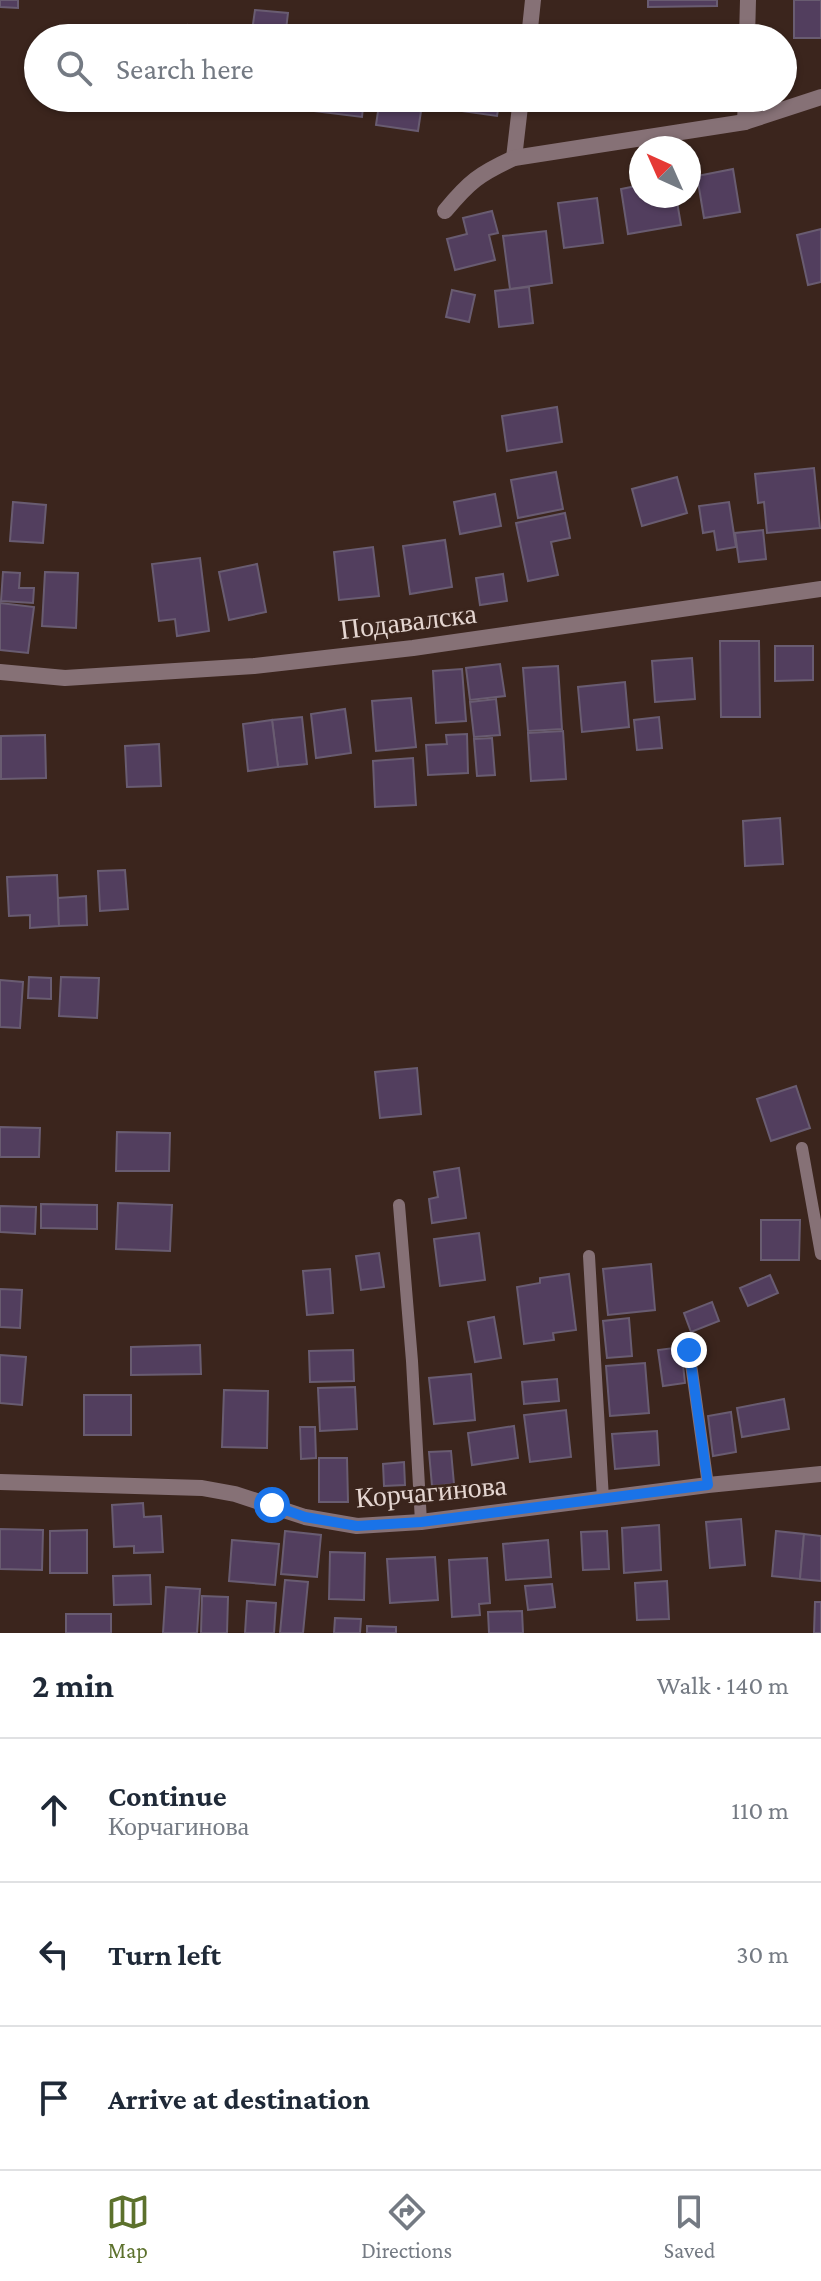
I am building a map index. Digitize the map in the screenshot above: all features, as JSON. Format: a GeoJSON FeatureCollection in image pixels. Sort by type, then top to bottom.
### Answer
{"type":"FeatureCollection","features":[{"type":"Feature","properties":{"kind":"street"},"geometry":{"type":"LineString","coordinates":[[530,24],[533,0]]}},
{"type":"Feature","properties":{"kind":"street"},"geometry":{"type":"LineString","coordinates":[[747,24],[748,0]]}},
{"type":"Feature","properties":{"kind":"street"},"geometry":{"type":"LineString","coordinates":[[797,105],[821,97]]}},
{"type":"Feature","properties":{"kind":"street"},"geometry":{"type":"LineString","coordinates":[[514,158],[519,112]]}},
{"type":"Feature","properties":{"kind":"street"},"geometry":{"type":"LineString","coordinates":[[745,112],[745,122]]}},
{"type":"Feature","properties":{"kind":"street"},"geometry":{"type":"LineString","coordinates":[[445,211],[466,185],[484,172],[514,158],[745,122],[775,112]]}},
{"type":"Feature","properties":{"kind":"street","name":"Подавалска"},"geometry":{"type":"LineString","coordinates":[[0,672],[65,678],[254,666],[413,648],[821,589]]}},
{"type":"Feature","properties":{"kind":"street","name":"Корчагинова"},"geometry":{"type":"LineString","coordinates":[[0,1482],[202,1488],[235,1494],[328,1522],[357,1526],[421,1522],[708,1485],[821,1474]]}},
{"type":"Feature","properties":{"kind":"lane"},"geometry":{"type":"LineString","coordinates":[[802,1148],[821,1254]]}},
{"type":"Feature","properties":{"kind":"lane"},"geometry":{"type":"LineString","coordinates":[[399,1205],[421,1522]]}},
{"type":"Feature","properties":{"kind":"lane"},"geometry":{"type":"LineString","coordinates":[[589,1256],[603,1499]]}},
{"type":"Feature","properties":{"kind":"lane"},"geometry":{"type":"LineString","coordinates":[[689,1350],[708,1485]]}},
{"type":"Feature","properties":{"kind":"building"},"geometry":{"type":"Polygon","coordinates":[[[0,0],[18,0],[18,8],[0,7],[0,0]]]}},
{"type":"Feature","properties":{"kind":"building"},"geometry":{"type":"Polygon","coordinates":[[[648,0],[717,0],[717,6],[648,7],[648,0]]]}},
{"type":"Feature","properties":{"kind":"building"},"geometry":{"type":"Polygon","coordinates":[[[794,0],[821,0],[821,38],[797,38],[797,24],[794,24],[794,0]]]}},
{"type":"Feature","properties":{"kind":"building"},"geometry":{"type":"Polygon","coordinates":[[[255,10],[288,13],[287,24],[253,24],[255,10]]]}},
{"type":"Feature","properties":{"kind":"building"},"geometry":{"type":"Polygon","coordinates":[[[321,112],[363,112],[362,117],[321,112]]]}},
{"type":"Feature","properties":{"kind":"building"},"geometry":{"type":"Polygon","coordinates":[[[378,112],[421,112],[418,131],[376,125],[378,112]]]}},
{"type":"Feature","properties":{"kind":"building"},"geometry":{"type":"Polygon","coordinates":[[[468,112],[498,112],[497,116],[468,112]]]}},
{"type":"Feature","properties":{"kind":"building"},"geometry":{"type":"Polygon","coordinates":[[[733,169],[740,212],[704,218],[701,175],[733,169]]]}},
{"type":"Feature","properties":{"kind":"building"},"geometry":{"type":"Polygon","coordinates":[[[629,187],[629,208],[678,208],[681,225],[628,234],[621,189],[629,187]]]}},
{"type":"Feature","properties":{"kind":"building"},"geometry":{"type":"Polygon","coordinates":[[[597,198],[603,243],[564,248],[558,203],[597,198]]]}},
{"type":"Feature","properties":{"kind":"building"},"geometry":{"type":"Polygon","coordinates":[[[492,211],[498,233],[489,235],[495,260],[455,270],[447,239],[467,234],[463,218],[492,211]]]}},
{"type":"Feature","properties":{"kind":"building"},"geometry":{"type":"Polygon","coordinates":[[[821,229],[821,282],[808,285],[797,235],[821,229]]]}},
{"type":"Feature","properties":{"kind":"building"},"geometry":{"type":"Polygon","coordinates":[[[546,231],[552,283],[510,289],[503,236],[546,231]]]}},
{"type":"Feature","properties":{"kind":"building"},"geometry":{"type":"Polygon","coordinates":[[[529,287],[533,323],[499,327],[495,291],[529,287]]]}},
{"type":"Feature","properties":{"kind":"building"},"geometry":{"type":"Polygon","coordinates":[[[452,290],[475,295],[469,322],[446,317],[452,290]]]}},
{"type":"Feature","properties":{"kind":"building"},"geometry":{"type":"Polygon","coordinates":[[[557,407],[562,442],[507,451],[502,416],[557,407]]]}},
{"type":"Feature","properties":{"kind":"building"},"geometry":{"type":"Polygon","coordinates":[[[814,468],[820,528],[767,533],[764,502],[758,503],[755,474],[814,468]]]}},
{"type":"Feature","properties":{"kind":"building"},"geometry":{"type":"Polygon","coordinates":[[[556,472],[563,509],[518,518],[511,480],[556,472]]]}},
{"type":"Feature","properties":{"kind":"building"},"geometry":{"type":"Polygon","coordinates":[[[677,477],[687,513],[642,526],[632,489],[677,477]]]}},
{"type":"Feature","properties":{"kind":"building"},"geometry":{"type":"Polygon","coordinates":[[[495,494],[501,526],[460,534],[454,502],[495,494]]]}},
{"type":"Feature","properties":{"kind":"building"},"geometry":{"type":"Polygon","coordinates":[[[13,502],[46,505],[43,543],[10,541],[13,502]]]}},
{"type":"Feature","properties":{"kind":"building"},"geometry":{"type":"Polygon","coordinates":[[[729,502],[736,547],[717,550],[714,531],[703,533],[699,506],[729,502]]]}},
{"type":"Feature","properties":{"kind":"building"},"geometry":{"type":"Polygon","coordinates":[[[565,513],[570,538],[551,542],[558,575],[528,581],[516,523],[565,513]]]}},
{"type":"Feature","properties":{"kind":"building"},"geometry":{"type":"Polygon","coordinates":[[[763,530],[766,559],[739,562],[735,533],[763,530]]]}},
{"type":"Feature","properties":{"kind":"building"},"geometry":{"type":"Polygon","coordinates":[[[445,540],[452,587],[410,594],[403,546],[445,540]]]}},
{"type":"Feature","properties":{"kind":"building"},"geometry":{"type":"Polygon","coordinates":[[[373,547],[379,596],[339,600],[334,552],[373,547]]]}},
{"type":"Feature","properties":{"kind":"building"},"geometry":{"type":"Polygon","coordinates":[[[200,558],[209,631],[177,636],[175,619],[159,621],[152,564],[200,558]]]}},
{"type":"Feature","properties":{"kind":"building"},"geometry":{"type":"Polygon","coordinates":[[[257,564],[266,612],[229,620],[219,572],[257,564]]]}},
{"type":"Feature","properties":{"kind":"building"},"geometry":{"type":"Polygon","coordinates":[[[3,572],[20,573],[19,588],[34,588],[33,603],[1,601],[3,572]]]}},
{"type":"Feature","properties":{"kind":"building"},"geometry":{"type":"Polygon","coordinates":[[[45,572],[78,573],[76,628],[42,626],[45,572]]]}},
{"type":"Feature","properties":{"kind":"building"},"geometry":{"type":"Polygon","coordinates":[[[503,574],[507,601],[480,605],[476,578],[503,574]]]}},
{"type":"Feature","properties":{"kind":"building"},"geometry":{"type":"Polygon","coordinates":[[[0,603],[34,607],[28,653],[0,650],[0,603]]]}},
{"type":"Feature","properties":{"kind":"building"},"geometry":{"type":"Polygon","coordinates":[[[720,641],[759,641],[760,717],[721,717],[720,641]]]}},
{"type":"Feature","properties":{"kind":"building"},"geometry":{"type":"Polygon","coordinates":[[[775,646],[813,646],[813,680],[775,681],[775,646]]]}},
{"type":"Feature","properties":{"kind":"building"},"geometry":{"type":"Polygon","coordinates":[[[692,658],[695,699],[655,702],[652,661],[692,658]]]}},
{"type":"Feature","properties":{"kind":"building"},"geometry":{"type":"Polygon","coordinates":[[[500,664],[505,696],[470,700],[466,668],[500,664]]]}},
{"type":"Feature","properties":{"kind":"building"},"geometry":{"type":"Polygon","coordinates":[[[558,666],[562,729],[528,731],[523,668],[558,666]]]}},
{"type":"Feature","properties":{"kind":"building"},"geometry":{"type":"Polygon","coordinates":[[[462,669],[466,721],[436,723],[433,671],[462,669]]]}},
{"type":"Feature","properties":{"kind":"building"},"geometry":{"type":"Polygon","coordinates":[[[625,682],[629,727],[582,732],[578,687],[625,682]]]}},
{"type":"Feature","properties":{"kind":"building"},"geometry":{"type":"Polygon","coordinates":[[[411,698],[416,747],[376,751],[372,701],[411,698]]]}},
{"type":"Feature","properties":{"kind":"building"},"geometry":{"type":"Polygon","coordinates":[[[496,699],[500,735],[474,737],[470,702],[496,699]]]}},
{"type":"Feature","properties":{"kind":"building"},"geometry":{"type":"Polygon","coordinates":[[[345,709],[351,753],[316,758],[311,714],[345,709]]]}},
{"type":"Feature","properties":{"kind":"building"},"geometry":{"type":"Polygon","coordinates":[[[302,717],[307,764],[278,767],[272,720],[302,717]]]}},
{"type":"Feature","properties":{"kind":"building"},"geometry":{"type":"Polygon","coordinates":[[[659,717],[662,748],[637,750],[634,720],[659,717]]]}},
{"type":"Feature","properties":{"kind":"building"},"geometry":{"type":"Polygon","coordinates":[[[272,720],[278,767],[248,771],[243,724],[272,720]]]}},
{"type":"Feature","properties":{"kind":"building"},"geometry":{"type":"Polygon","coordinates":[[[563,731],[566,779],[531,781],[528,733],[563,731]]]}},
{"type":"Feature","properties":{"kind":"building"},"geometry":{"type":"Polygon","coordinates":[[[467,734],[468,773],[428,775],[426,745],[447,744],[446,735],[467,734]]]}},
{"type":"Feature","properties":{"kind":"building"},"geometry":{"type":"Polygon","coordinates":[[[45,735],[46,778],[1,779],[1,736],[45,735]]]}},
{"type":"Feature","properties":{"kind":"building"},"geometry":{"type":"Polygon","coordinates":[[[492,738],[495,775],[477,776],[474,739],[492,738]]]}},
{"type":"Feature","properties":{"kind":"building"},"geometry":{"type":"Polygon","coordinates":[[[159,744],[161,786],[127,787],[125,746],[159,744]]]}},
{"type":"Feature","properties":{"kind":"building"},"geometry":{"type":"Polygon","coordinates":[[[413,758],[416,805],[375,807],[373,761],[413,758]]]}},
{"type":"Feature","properties":{"kind":"building"},"geometry":{"type":"Polygon","coordinates":[[[780,818],[783,864],[745,866],[743,821],[780,818]]]}},
{"type":"Feature","properties":{"kind":"building"},"geometry":{"type":"Polygon","coordinates":[[[125,870],[128,909],[100,911],[98,871],[125,870]]]}},
{"type":"Feature","properties":{"kind":"building"},"geometry":{"type":"Polygon","coordinates":[[[57,875],[59,926],[30,928],[30,915],[9,916],[7,877],[57,875]]]}},
{"type":"Feature","properties":{"kind":"building"},"geometry":{"type":"Polygon","coordinates":[[[86,896],[87,925],[59,926],[58,898],[86,896]]]}},
{"type":"Feature","properties":{"kind":"building"},"geometry":{"type":"Polygon","coordinates":[[[29,977],[51,978],[51,999],[28,998],[29,977]]]}},
{"type":"Feature","properties":{"kind":"building"},"geometry":{"type":"Polygon","coordinates":[[[61,977],[99,978],[97,1018],[59,1016],[61,977]]]}},
{"type":"Feature","properties":{"kind":"building"},"geometry":{"type":"Polygon","coordinates":[[[0,980],[23,982],[20,1028],[0,1027],[0,980]]]}},
{"type":"Feature","properties":{"kind":"building"},"geometry":{"type":"Polygon","coordinates":[[[417,1068],[421,1114],[380,1118],[375,1072],[417,1068]]]}},
{"type":"Feature","properties":{"kind":"building"},"geometry":{"type":"Polygon","coordinates":[[[796,1086],[810,1128],[771,1141],[757,1099],[796,1086]]]}},
{"type":"Feature","properties":{"kind":"building"},"geometry":{"type":"Polygon","coordinates":[[[0,1127],[40,1128],[39,1157],[0,1157],[0,1127]]]}},
{"type":"Feature","properties":{"kind":"building"},"geometry":{"type":"Polygon","coordinates":[[[117,1132],[170,1133],[169,1171],[116,1171],[117,1132]]]}},
{"type":"Feature","properties":{"kind":"building"},"geometry":{"type":"Polygon","coordinates":[[[459,1168],[466,1218],[432,1223],[429,1199],[438,1197],[434,1172],[459,1168]]]}},
{"type":"Feature","properties":{"kind":"building"},"geometry":{"type":"Polygon","coordinates":[[[118,1203],[172,1205],[170,1251],[116,1249],[118,1203]]]}},
{"type":"Feature","properties":{"kind":"building"},"geometry":{"type":"Polygon","coordinates":[[[41,1204],[97,1205],[97,1229],[41,1228],[41,1204]]]}},
{"type":"Feature","properties":{"kind":"building"},"geometry":{"type":"Polygon","coordinates":[[[0,1206],[36,1207],[35,1234],[0,1232],[0,1206]]]}},
{"type":"Feature","properties":{"kind":"building"},"geometry":{"type":"Polygon","coordinates":[[[761,1220],[800,1220],[799,1260],[761,1260],[761,1220]]]}},
{"type":"Feature","properties":{"kind":"building"},"geometry":{"type":"Polygon","coordinates":[[[479,1233],[485,1280],[440,1286],[434,1239],[479,1233]]]}},
{"type":"Feature","properties":{"kind":"building"},"geometry":{"type":"Polygon","coordinates":[[[379,1253],[384,1287],[361,1290],[356,1256],[379,1253]]]}},
{"type":"Feature","properties":{"kind":"building"},"geometry":{"type":"Polygon","coordinates":[[[651,1264],[655,1310],[608,1315],[603,1269],[651,1264]]]}},
{"type":"Feature","properties":{"kind":"building"},"geometry":{"type":"Polygon","coordinates":[[[330,1269],[333,1313],[307,1315],[303,1271],[330,1269]]]}},
{"type":"Feature","properties":{"kind":"building"},"geometry":{"type":"Polygon","coordinates":[[[569,1274],[576,1330],[553,1333],[554,1340],[524,1344],[517,1287],[540,1283],[540,1278],[569,1274]]]}},
{"type":"Feature","properties":{"kind":"building"},"geometry":{"type":"Polygon","coordinates":[[[770,1275],[778,1293],[748,1306],[740,1288],[770,1275]]]}},
{"type":"Feature","properties":{"kind":"building"},"geometry":{"type":"Polygon","coordinates":[[[0,1289],[22,1290],[20,1328],[0,1327],[0,1289]]]}},
{"type":"Feature","properties":{"kind":"building"},"geometry":{"type":"Polygon","coordinates":[[[712,1302],[719,1321],[691,1332],[684,1313],[712,1302]]]}},
{"type":"Feature","properties":{"kind":"building"},"geometry":{"type":"Polygon","coordinates":[[[494,1317],[501,1358],[475,1362],[468,1322],[494,1317]]]}},
{"type":"Feature","properties":{"kind":"building"},"geometry":{"type":"Polygon","coordinates":[[[629,1318],[632,1356],[607,1358],[603,1321],[629,1318]]]}},
{"type":"Feature","properties":{"kind":"building"},"geometry":{"type":"Polygon","coordinates":[[[200,1345],[201,1374],[131,1375],[131,1347],[200,1345]]]}},
{"type":"Feature","properties":{"kind":"building"},"geometry":{"type":"Polygon","coordinates":[[[681,1347],[685,1383],[663,1386],[658,1350],[681,1347]]]}},
{"type":"Feature","properties":{"kind":"building"},"geometry":{"type":"Polygon","coordinates":[[[353,1350],[354,1381],[310,1382],[309,1351],[353,1350]]]}},
{"type":"Feature","properties":{"kind":"building"},"geometry":{"type":"Polygon","coordinates":[[[0,1355],[26,1357],[22,1405],[0,1403],[0,1355]]]}},
{"type":"Feature","properties":{"kind":"building"},"geometry":{"type":"Polygon","coordinates":[[[645,1363],[649,1413],[610,1416],[606,1366],[645,1363]]]}},
{"type":"Feature","properties":{"kind":"building"},"geometry":{"type":"Polygon","coordinates":[[[471,1374],[475,1420],[434,1424],[429,1378],[471,1374]]]}},
{"type":"Feature","properties":{"kind":"building"},"geometry":{"type":"Polygon","coordinates":[[[557,1379],[559,1401],[524,1404],[522,1382],[557,1379]]]}},
{"type":"Feature","properties":{"kind":"building"},"geometry":{"type":"Polygon","coordinates":[[[355,1387],[357,1429],[320,1431],[318,1388],[355,1387]]]}},
{"type":"Feature","properties":{"kind":"building"},"geometry":{"type":"Polygon","coordinates":[[[224,1390],[268,1391],[267,1448],[222,1447],[224,1390]]]}},
{"type":"Feature","properties":{"kind":"building"},"geometry":{"type":"Polygon","coordinates":[[[84,1395],[131,1395],[131,1435],[84,1435],[84,1395]]]}},
{"type":"Feature","properties":{"kind":"building"},"geometry":{"type":"Polygon","coordinates":[[[784,1399],[789,1429],[742,1437],[737,1408],[784,1399]]]}},
{"type":"Feature","properties":{"kind":"building"},"geometry":{"type":"Polygon","coordinates":[[[566,1410],[571,1457],[530,1462],[524,1415],[566,1410]]]}},
{"type":"Feature","properties":{"kind":"building"},"geometry":{"type":"Polygon","coordinates":[[[731,1412],[736,1452],[713,1456],[708,1416],[731,1412]]]}},
{"type":"Feature","properties":{"kind":"building"},"geometry":{"type":"Polygon","coordinates":[[[514,1426],[518,1458],[472,1465],[468,1433],[514,1426]]]}},
{"type":"Feature","properties":{"kind":"building"},"geometry":{"type":"Polygon","coordinates":[[[300,1427],[315,1427],[316,1458],[301,1459],[300,1427]]]}},
{"type":"Feature","properties":{"kind":"building"},"geometry":{"type":"Polygon","coordinates":[[[657,1431],[659,1465],[615,1469],[612,1434],[657,1431]]]}},
{"type":"Feature","properties":{"kind":"building"},"geometry":{"type":"Polygon","coordinates":[[[451,1451],[454,1484],[432,1486],[429,1452],[451,1451]]]}},
{"type":"Feature","properties":{"kind":"building"},"geometry":{"type":"Polygon","coordinates":[[[319,1458],[347,1458],[348,1502],[319,1502],[319,1458]]]}},
{"type":"Feature","properties":{"kind":"building"},"geometry":{"type":"Polygon","coordinates":[[[404,1462],[405,1485],[384,1486],[383,1464],[404,1462]]]}},
{"type":"Feature","properties":{"kind":"building"},"geometry":{"type":"Polygon","coordinates":[[[143,1503],[144,1517],[161,1516],[163,1552],[134,1553],[134,1546],[114,1547],[112,1505],[143,1503]]]}},
{"type":"Feature","properties":{"kind":"building"},"geometry":{"type":"Polygon","coordinates":[[[741,1519],[745,1565],[710,1568],[706,1522],[741,1519]]]}},
{"type":"Feature","properties":{"kind":"building"},"geometry":{"type":"Polygon","coordinates":[[[659,1525],[661,1570],[624,1573],[622,1528],[659,1525]]]}},
{"type":"Feature","properties":{"kind":"building"},"geometry":{"type":"Polygon","coordinates":[[[0,1529],[43,1530],[42,1570],[0,1569],[0,1529]]]}},
{"type":"Feature","properties":{"kind":"building"},"geometry":{"type":"Polygon","coordinates":[[[87,1530],[87,1573],[50,1573],[50,1531],[87,1530]]]}},
{"type":"Feature","properties":{"kind":"building"},"geometry":{"type":"Polygon","coordinates":[[[285,1531],[321,1535],[317,1577],[281,1574],[285,1531]]]}},
{"type":"Feature","properties":{"kind":"building"},"geometry":{"type":"Polygon","coordinates":[[[607,1531],[609,1569],[583,1570],[581,1532],[607,1531]]]}},
{"type":"Feature","properties":{"kind":"building"},"geometry":{"type":"Polygon","coordinates":[[[776,1531],[804,1534],[800,1579],[772,1576],[776,1531]]]}},
{"type":"Feature","properties":{"kind":"building"},"geometry":{"type":"Polygon","coordinates":[[[804,1534],[821,1536],[821,1581],[800,1579],[804,1534]]]}},
{"type":"Feature","properties":{"kind":"building"},"geometry":{"type":"Polygon","coordinates":[[[232,1540],[279,1544],[275,1585],[229,1581],[232,1540]]]}},
{"type":"Feature","properties":{"kind":"building"},"geometry":{"type":"Polygon","coordinates":[[[548,1540],[551,1577],[506,1580],[503,1544],[548,1540]]]}},
{"type":"Feature","properties":{"kind":"building"},"geometry":{"type":"Polygon","coordinates":[[[330,1552],[365,1553],[364,1600],[329,1599],[330,1552]]]}},
{"type":"Feature","properties":{"kind":"building"},"geometry":{"type":"Polygon","coordinates":[[[435,1557],[438,1600],[390,1603],[387,1559],[435,1557]]]}},
{"type":"Feature","properties":{"kind":"building"},"geometry":{"type":"Polygon","coordinates":[[[487,1558],[490,1603],[479,1604],[480,1615],[452,1617],[449,1560],[487,1558]]]}},
{"type":"Feature","properties":{"kind":"building"},"geometry":{"type":"Polygon","coordinates":[[[150,1575],[151,1604],[114,1605],[113,1576],[150,1575]]]}},
{"type":"Feature","properties":{"kind":"building"},"geometry":{"type":"Polygon","coordinates":[[[285,1580],[308,1582],[303,1633],[280,1633],[285,1580]]]}},
{"type":"Feature","properties":{"kind":"building"},"geometry":{"type":"Polygon","coordinates":[[[667,1581],[669,1619],[637,1620],[635,1583],[667,1581]]]}},
{"type":"Feature","properties":{"kind":"building"},"geometry":{"type":"Polygon","coordinates":[[[552,1584],[555,1607],[528,1610],[525,1586],[552,1584]]]}},
{"type":"Feature","properties":{"kind":"building"},"geometry":{"type":"Polygon","coordinates":[[[166,1587],[200,1589],[197,1633],[163,1633],[166,1587]]]}},
{"type":"Feature","properties":{"kind":"building"},"geometry":{"type":"Polygon","coordinates":[[[202,1596],[228,1597],[227,1633],[201,1633],[202,1596]]]}},
{"type":"Feature","properties":{"kind":"building"},"geometry":{"type":"Polygon","coordinates":[[[247,1601],[276,1603],[274,1633],[245,1633],[247,1601]]]}},
{"type":"Feature","properties":{"kind":"building"},"geometry":{"type":"Polygon","coordinates":[[[815,1602],[821,1602],[821,1633],[814,1633],[815,1602]]]}},
{"type":"Feature","properties":{"kind":"building"},"geometry":{"type":"Polygon","coordinates":[[[522,1611],[523,1633],[489,1633],[488,1612],[522,1611]]]}},
{"type":"Feature","properties":{"kind":"building"},"geometry":{"type":"Polygon","coordinates":[[[66,1614],[111,1614],[111,1633],[66,1633],[66,1614]]]}},
{"type":"Feature","properties":{"kind":"building"},"geometry":{"type":"Polygon","coordinates":[[[335,1618],[361,1619],[360,1633],[334,1633],[335,1618]]]}},
{"type":"Feature","properties":{"kind":"building"},"geometry":{"type":"Polygon","coordinates":[[[367,1626],[396,1627],[396,1633],[367,1633],[367,1626]]]}},
{"type":"Feature","properties":{"kind":"route"},"geometry":{"type":"LineString","coordinates":[[272,1505],[305,1517],[357,1526],[421,1522],[708,1485],[689,1350]]}}]}
